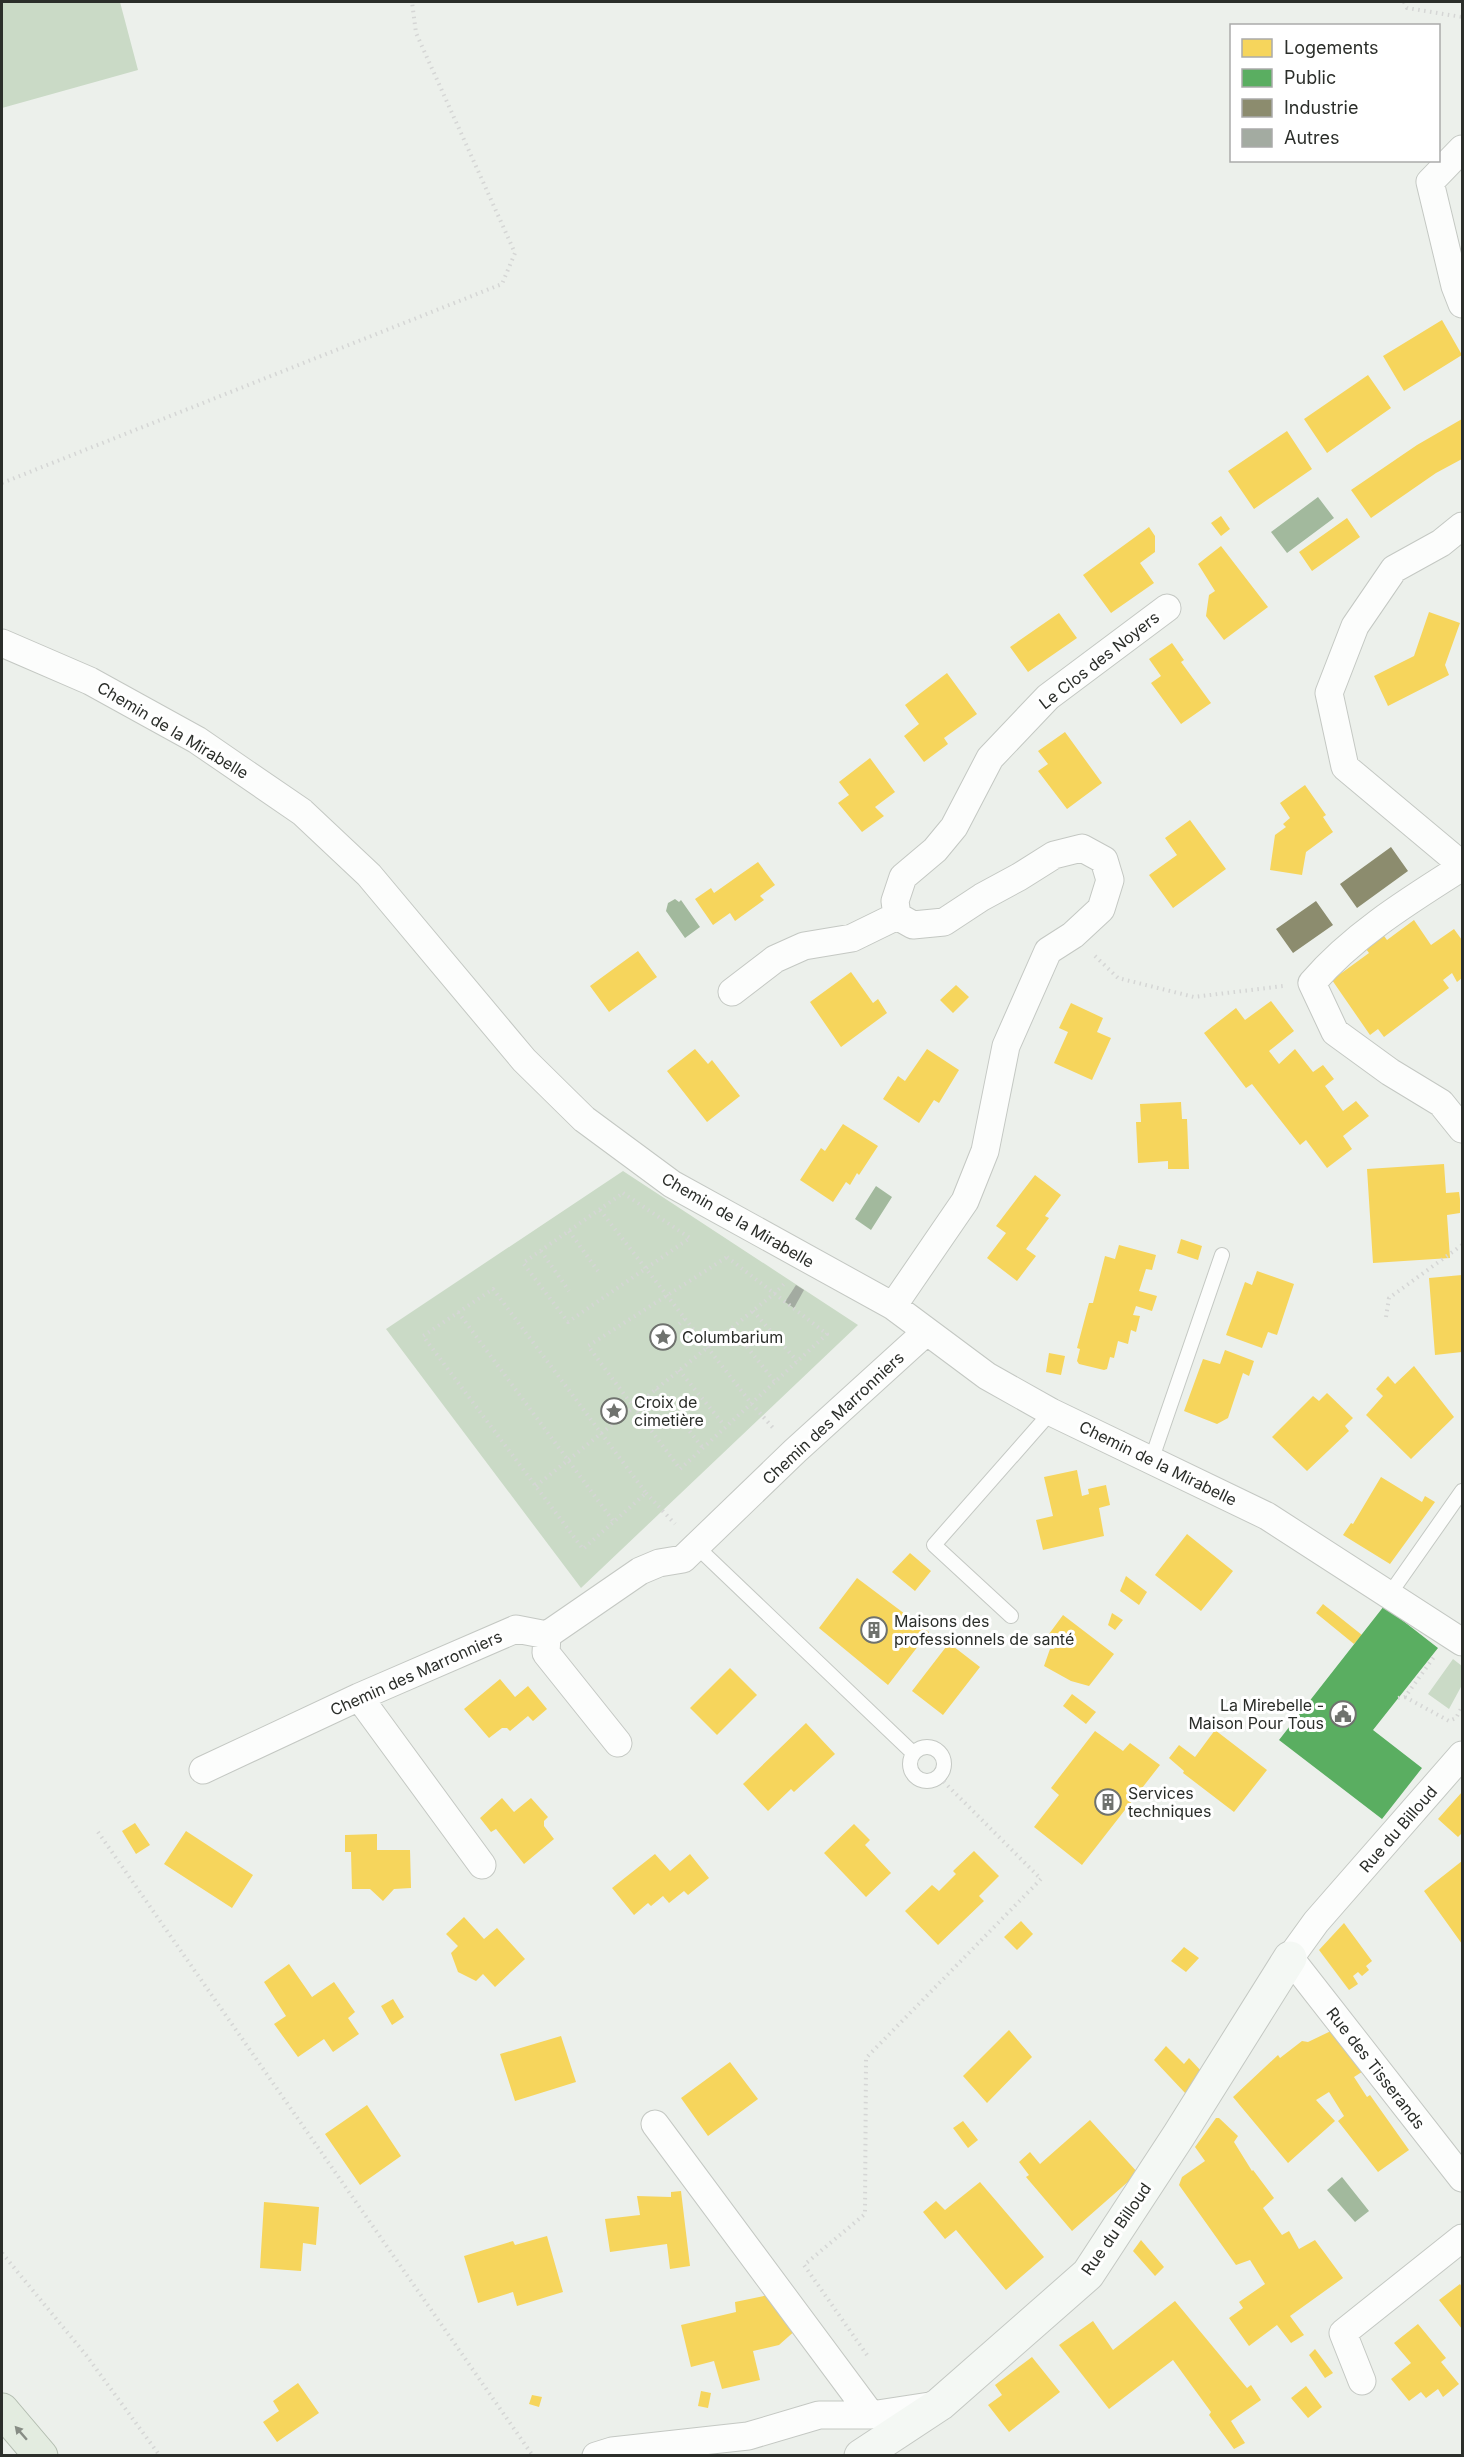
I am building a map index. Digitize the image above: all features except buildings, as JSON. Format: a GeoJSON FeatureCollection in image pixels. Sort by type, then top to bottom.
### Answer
{"type":"FeatureCollection","features":[{"type":"Feature","properties":{"kind":"highway"},"geometry":{"type":"LineString","coordinates":[[2,2410],[41,2456]]}},
{"type":"Feature","properties":{"kind":"street"},"geometry":{"type":"LineString","coordinates":[[1462,149],[1430,182],[1455,286],[1462,304]]}},
{"type":"Feature","properties":{"kind":"street"},"geometry":{"type":"LineString","coordinates":[[1462,526],[1441,543],[1394,569],[1355,626],[1329,693],[1345,767],[1462,866],[1414,897],[1333,958],[1312,983],[1335,1032],[1390,1072],[1441,1103],[1462,1129]]}},
{"type":"Feature","properties":{"kind":"street","name":"Le Clos des Noyers"},"geometry":{"type":"LineString","coordinates":[[897,916],[895,901],[903,877],[935,850],[954,827],[990,758],[1048,697],[1167,608]]}},
{"type":"Feature","properties":{"kind":"street","name":"Chemin de la Mirabelle"},"geometry":{"type":"LineString","coordinates":[[2,643],[90,681],[197,740],[302,812],[369,875],[524,1060],[584,1119],[672,1184],[893,1306],[987,1376],[1051,1412],[1267,1516],[1389,1595],[1451,1646]]}},
{"type":"Feature","properties":{"kind":"street"},"geometry":{"type":"LineString","coordinates":[[732,992],[775,959],[804,946],[852,938],[897,916],[913,925],[944,922],[1054,855],[1082,848],[1104,860],[1110,880],[1101,909],[1074,934],[1048,951],[1006,1046],[985,1151],[965,1201],[893,1306]]}},
{"type":"Feature","properties":{"kind":"street","name":"Chemin des Marronniers"},"geometry":{"type":"LineString","coordinates":[[203,1770],[359,1697],[516,1629],[547,1635],[640,1571],[659,1563],[683,1559],[795,1451],[926,1332]]}},
{"type":"Feature","properties":{"kind":"street"},"geometry":{"type":"LineString","coordinates":[[547,1635],[546,1653],[618,1743]]}},
{"type":"Feature","properties":{"kind":"street"},"geometry":{"type":"LineString","coordinates":[[359,1697],[482,1865]]}},
{"type":"Feature","properties":{"kind":"street","name":"Rue du Billoud"},"geometry":{"type":"LineString","coordinates":[[861,2456],[940,2404],[1088,2274],[1179,2135],[1290,1958],[1316,1922],[1462,1755]]}},
{"type":"Feature","properties":{"kind":"street","name":"Rue des Tisserands"},"geometry":{"type":"LineString","coordinates":[[1290,1958],[1462,2178]]}},
{"type":"Feature","properties":{"kind":"street"},"geometry":{"type":"LineString","coordinates":[[654,2124],[871,2415]]}},
{"type":"Feature","properties":{"kind":"street"},"geometry":{"type":"LineString","coordinates":[[1362,2381],[1343,2333],[1462,2238]]}},
{"type":"Feature","properties":{"kind":"street"},"geometry":{"type":"LineString","coordinates":[[596,2456],[612,2451],[747,2436],[819,2415],[871,2415],[940,2404]]}},
{"type":"Feature","properties":{"kind":"lane"},"geometry":{"type":"LineString","coordinates":[[1151,1461],[1222,1255]]}},
{"type":"Feature","properties":{"kind":"lane"},"geometry":{"type":"LineString","coordinates":[[1011,1616],[934,1545],[1051,1412]]}},
{"type":"Feature","properties":{"kind":"lane"},"geometry":{"type":"LineString","coordinates":[[1389,1595],[1462,1491]]}},
{"type":"Feature","properties":{"kind":"lane"},"geometry":{"type":"LineString","coordinates":[[696,1546],[913,1753]]}},
{"type":"Feature","properties":{"kind":"lane"},"geometry":{"type":"LineString","coordinates":[[923,1747],[939,1752],[944,1762],[938,1776],[929,1780],[914,1775],[910,1764],[913,1753],[923,1747]]}},
{"type":"Feature","properties":{"kind":"path"},"geometry":{"type":"LineString","coordinates":[[2,483],[502,284],[515,253],[416,33],[412,2]]}},
{"type":"Feature","properties":{"kind":"path"},"geometry":{"type":"LineString","coordinates":[[1404,2],[1407,8],[1462,18]]}},
{"type":"Feature","properties":{"kind":"path"},"geometry":{"type":"LineString","coordinates":[[1074,934],[1118,978],[1194,997],[1312,983]]}},
{"type":"Feature","properties":{"kind":"path"},"geometry":{"type":"LineString","coordinates":[[623,1193],[690,1238],[568,1322],[523,1263],[569,1231],[623,1193]]}},
{"type":"Feature","properties":{"kind":"path"},"geometry":{"type":"LineString","coordinates":[[600,1210],[751,1403],[795,1451]]}},
{"type":"Feature","properties":{"kind":"path"},"geometry":{"type":"LineString","coordinates":[[569,1231],[598,1271]]}},
{"type":"Feature","properties":{"kind":"path"},"geometry":{"type":"LineString","coordinates":[[1386,1317],[1389,1298],[1462,1245]]}},
{"type":"Feature","properties":{"kind":"path"},"geometry":{"type":"LineString","coordinates":[[540,1251],[569,1291]]}},
{"type":"Feature","properties":{"kind":"path"},"geometry":{"type":"LineString","coordinates":[[727,1257],[827,1334],[680,1469],[588,1346],[667,1296],[727,1257]]}},
{"type":"Feature","properties":{"kind":"path"},"geometry":{"type":"LineString","coordinates":[[646,1493],[583,1549],[423,1336],[493,1289],[646,1493],[696,1546]]}},
{"type":"Feature","properties":{"kind":"path"},"geometry":{"type":"LineString","coordinates":[[536,1486],[775,1293]]}},
{"type":"Feature","properties":{"kind":"path"},"geometry":{"type":"LineString","coordinates":[[753,1311],[797,1361]]}},
{"type":"Feature","properties":{"kind":"path"},"geometry":{"type":"LineString","coordinates":[[458,1312],[614,1522]]}},
{"type":"Feature","properties":{"kind":"path"},"geometry":{"type":"LineString","coordinates":[[679,1324],[685,1319]]}},
{"type":"Feature","properties":{"kind":"path"},"geometry":{"type":"LineString","coordinates":[[732,1328],[775,1382]]}},
{"type":"Feature","properties":{"kind":"path"},"geometry":{"type":"LineString","coordinates":[[679,1370],[724,1425]]}},
{"type":"Feature","properties":{"kind":"path"},"geometry":{"type":"LineString","coordinates":[[656,1389],[703,1448]]}},
{"type":"Feature","properties":{"kind":"path"},"geometry":{"type":"LineString","coordinates":[[1405,1697],[1451,1646]]}},
{"type":"Feature","properties":{"kind":"path"},"geometry":{"type":"LineString","coordinates":[[1398,1698],[1405,1697],[1449,1721],[1456,1718],[1462,1707]]}},
{"type":"Feature","properties":{"kind":"path"},"geometry":{"type":"LineString","coordinates":[[872,2361],[804,2265],[865,2214],[866,2058],[1041,1879],[938,1776]]}},
{"type":"Feature","properties":{"kind":"path"},"geometry":{"type":"LineString","coordinates":[[98,1832],[533,2456]]}},
{"type":"Feature","properties":{"kind":"path"},"geometry":{"type":"LineString","coordinates":[[2,2253],[86,2355],[160,2456]]}},
{"type":"Feature","properties":{"kind":"shaded area"},"geometry":{"type":"Polygon","coordinates":[[[2,2],[120,2],[138,70],[2,108],[2,2]]]}},
{"type":"Feature","properties":{"kind":"shaded area"},"geometry":{"type":"Polygon","coordinates":[[[1318,497],[1334,518],[1287,553],[1271,532],[1318,497]]]}},
{"type":"Feature","properties":{"kind":"shaded area"},"geometry":{"type":"Polygon","coordinates":[[[675,899],[679,902],[681,900],[700,927],[685,938],[666,911],[668,903],[675,899]]]}},
{"type":"Feature","properties":{"kind":"shaded area"},"geometry":{"type":"Polygon","coordinates":[[[623,1171],[858,1325],[581,1588],[386,1329],[623,1171]]]}},
{"type":"Feature","properties":{"kind":"shaded area"},"geometry":{"type":"Polygon","coordinates":[[[876,1186],[892,1197],[871,1230],[855,1219],[876,1186]]]}},
{"type":"Feature","properties":{"kind":"shaded area"},"geometry":{"type":"Polygon","coordinates":[[[1453,1659],[1462,1666],[1462,1685],[1449,1709],[1428,1694],[1453,1659]]]}},
{"type":"Feature","properties":{"kind":"shaded area"},"geometry":{"type":"Polygon","coordinates":[[[1342,2177],[1369,2211],[1355,2222],[1327,2190],[1342,2177]]]}},
{"type":"Feature","properties":{"kind":"place","name":"Columbarium"},"geometry":{"type":"Point","coordinates":[663,1337]}},
{"type":"Feature","properties":{"kind":"place","name":"Croix de cimetière"},"geometry":{"type":"Point","coordinates":[614,1411]}},
{"type":"Feature","properties":{"kind":"place","name":"Maisons des professionnels de santé"},"geometry":{"type":"Point","coordinates":[874,1630]}},
{"type":"Feature","properties":{"kind":"place","name":"La Mirebelle - Maison Pour Tous"},"geometry":{"type":"Point","coordinates":[1343,1714]}},
{"type":"Feature","properties":{"kind":"place","name":"Services techniques"},"geometry":{"type":"Point","coordinates":[1108,1802]}}]}
